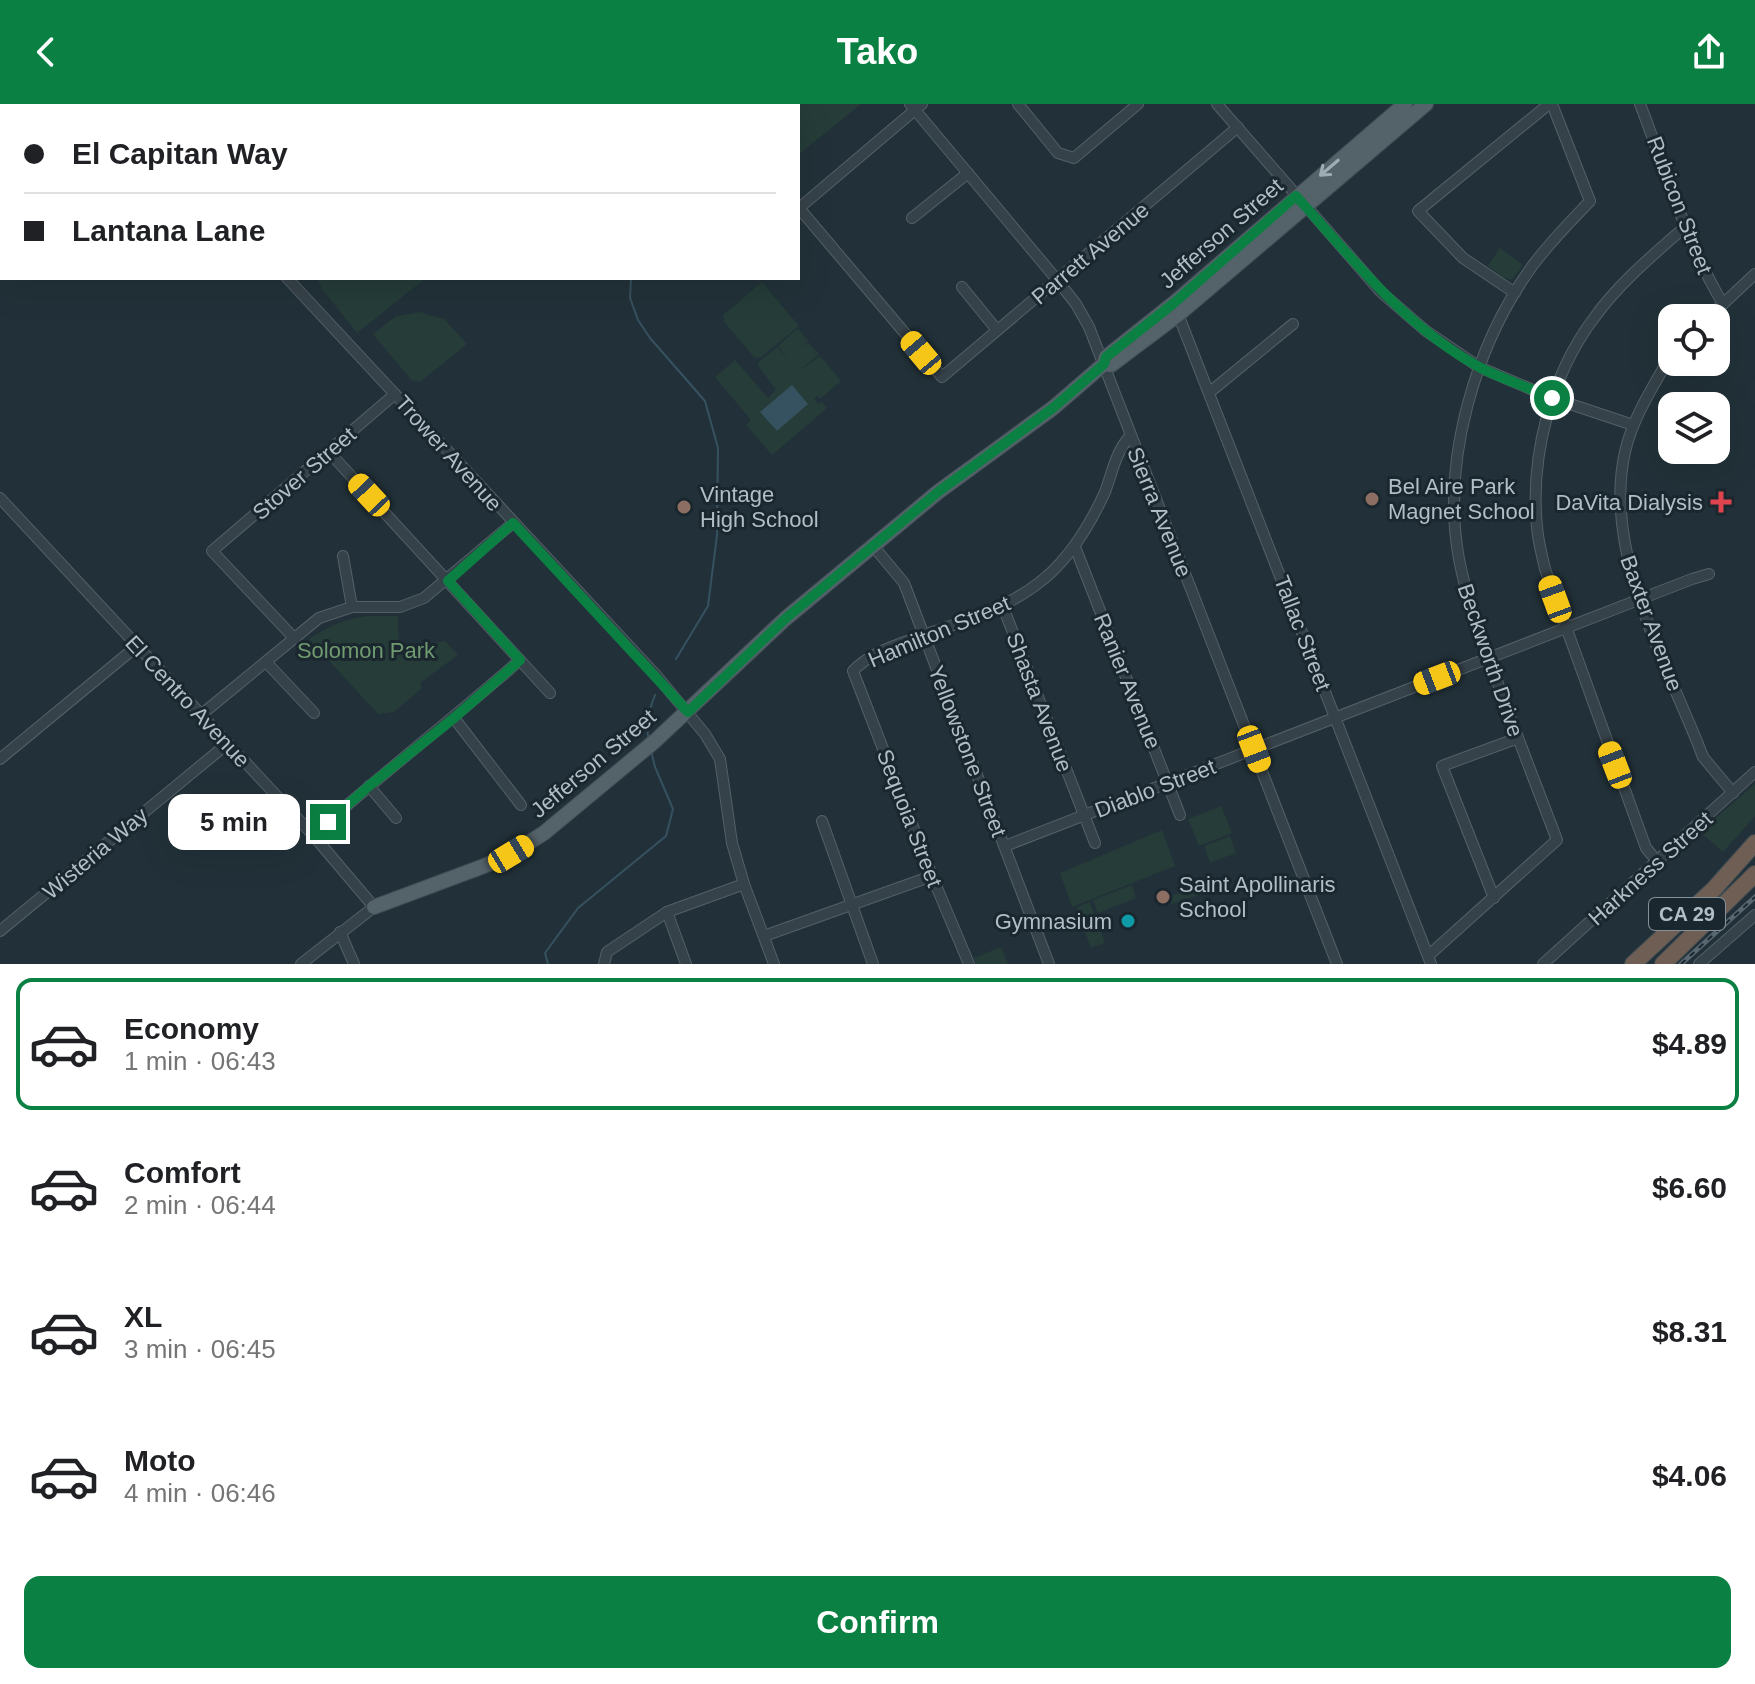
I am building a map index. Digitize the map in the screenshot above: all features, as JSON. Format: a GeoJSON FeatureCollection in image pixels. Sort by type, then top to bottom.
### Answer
{"type":"FeatureCollection","features":[{"type":"Feature","properties":{"kind":"highway","name":"CA 29"},"geometry":{"type":"LineString","coordinates":[[1633,964],[1714,889],[1755,841]]}},
{"type":"Feature","properties":{"kind":"highway","name":"CA 29"},"geometry":{"type":"LineString","coordinates":[[1663,964],[1755,874]]}},
{"type":"Feature","properties":{"kind":"highway"},"geometry":{"type":"LineString","coordinates":[[1727,903],[1755,880]]}},
{"type":"Feature","properties":{"kind":"main road","name":"Jefferson Street"},"geometry":{"type":"LineString","coordinates":[[374,907],[511,854],[544,833],[688,712],[785,619],[938,492],[1053,408],[1104,364],[1106,357],[1176,308],[1300,201],[1405,104]]}},
{"type":"Feature","properties":{"kind":"main road","name":"Jefferson Street"},"geometry":{"type":"LineString","coordinates":[[1300,201],[1426,104]]}},
{"type":"Feature","properties":{"kind":"street"},"geometry":{"type":"LineString","coordinates":[[1018,104],[1058,153],[1068,158],[1079,156],[1138,104]]}},
{"type":"Feature","properties":{"kind":"street"},"geometry":{"type":"LineString","coordinates":[[1217,104],[1381,292],[1426,331],[1479,367],[1552,398],[1633,425]]}},
{"type":"Feature","properties":{"kind":"street"},"geometry":{"type":"LineString","coordinates":[[1515,293],[1463,258],[1418,211],[1551,104]]}},
{"type":"Feature","properties":{"kind":"street","name":"Beckworth Drive"},"geometry":{"type":"LineString","coordinates":[[1429,960],[1557,840],[1469,604],[1458,555],[1455,507],[1457,454],[1479,367],[1515,293],[1560,232],[1590,201],[1551,104]]}},
{"type":"Feature","properties":{"kind":"street","name":"Rubicon Street"},"geometry":{"type":"LineString","coordinates":[[1640,104],[1685,227],[1723,304]]}},
{"type":"Feature","properties":{"kind":"street"},"geometry":{"type":"LineString","coordinates":[[800,207],[916,106]]}},
{"type":"Feature","properties":{"kind":"street","name":"Sierra Avenue"},"geometry":{"type":"LineString","coordinates":[[916,106],[1084,316],[1337,964]]}},
{"type":"Feature","properties":{"kind":"street","name":"Parrett Avenue"},"geometry":{"type":"LineString","coordinates":[[800,211],[942,377],[1238,127]]}},
{"type":"Feature","properties":{"kind":"street"},"geometry":{"type":"LineString","coordinates":[[912,218],[968,173]]}},
{"type":"Feature","properties":{"kind":"street"},"geometry":{"type":"LineString","coordinates":[[1657,861],[1646,848],[1545,569],[1537,526],[1537,481],[1552,398],[1574,348],[1595,316],[1621,286],[1685,227]]}},
{"type":"Feature","properties":{"kind":"street"},"geometry":{"type":"LineString","coordinates":[[1723,304],[1755,274]]}},
{"type":"Feature","properties":{"kind":"street","name":"Trower Avenue"},"geometry":{"type":"LineString","coordinates":[[289,280],[688,712],[720,759],[732,843],[774,964]]}},
{"type":"Feature","properties":{"kind":"street"},"geometry":{"type":"LineString","coordinates":[[962,287],[997,330]]}},
{"type":"Feature","properties":{"kind":"street","name":"Tallac Street"},"geometry":{"type":"LineString","coordinates":[[1176,308],[1429,960]]}},
{"type":"Feature","properties":{"kind":"street"},"geometry":{"type":"LineString","coordinates":[[1210,392],[1293,324]]}},
{"type":"Feature","properties":{"kind":"street","name":"Baxter Avenue"},"geometry":{"type":"LineString","coordinates":[[1660,376],[1633,425],[1624,453],[1621,516],[1625,548],[1640,599],[1703,757],[1733,793]]}},
{"type":"Feature","properties":{"kind":"street","name":"Stover Street"},"geometry":{"type":"LineString","coordinates":[[294,638],[212,551],[395,394]]}},
{"type":"Feature","properties":{"kind":"street","name":"Hamilton Street"},"geometry":{"type":"LineString","coordinates":[[853,671],[863,661],[883,650],[1003,607],[1038,584],[1075,547],[1106,489],[1118,449],[1130,436]]}},
{"type":"Feature","properties":{"kind":"street"},"geometry":{"type":"LineString","coordinates":[[329,452],[550,693]]}},
{"type":"Feature","properties":{"kind":"street","name":"El Centro Avenue"},"geometry":{"type":"LineString","coordinates":[[0,498],[313,835],[374,907]]}},
{"type":"Feature","properties":{"kind":"street"},"geometry":{"type":"LineString","coordinates":[[202,714],[319,618],[352,607],[400,607],[424,598],[448,581],[513,523]]}},
{"type":"Feature","properties":{"kind":"street","name":"Yellowstone Street"},"geometry":{"type":"LineString","coordinates":[[874,547],[904,583],[1005,846],[1044,963]]}},
{"type":"Feature","properties":{"kind":"street","name":"Ranier Avenue"},"geometry":{"type":"LineString","coordinates":[[1075,547],[1180,815]]}},
{"type":"Feature","properties":{"kind":"street"},"geometry":{"type":"LineString","coordinates":[[343,556],[352,607]]}},
{"type":"Feature","properties":{"kind":"street","name":"Diablo Street"},"geometry":{"type":"LineString","coordinates":[[1005,846],[1709,574]]}},
{"type":"Feature","properties":{"kind":"street","name":"Shasta Avenue"},"geometry":{"type":"LineString","coordinates":[[1003,607],[1095,843]]}},
{"type":"Feature","properties":{"kind":"street"},"geometry":{"type":"LineString","coordinates":[[0,759],[137,646]]}},
{"type":"Feature","properties":{"kind":"street"},"geometry":{"type":"LineString","coordinates":[[313,835],[520,660]]}},
{"type":"Feature","properties":{"kind":"street"},"geometry":{"type":"LineString","coordinates":[[266,662],[314,713]]}},
{"type":"Feature","properties":{"kind":"street","name":"Sequoia Street"},"geometry":{"type":"LineString","coordinates":[[853,671],[969,964]]}},
{"type":"Feature","properties":{"kind":"street"},"geometry":{"type":"LineString","coordinates":[[454,718],[521,805]]}},
{"type":"Feature","properties":{"kind":"street"},"geometry":{"type":"LineString","coordinates":[[1494,898],[1442,766],[1518,738]]}},
{"type":"Feature","properties":{"kind":"street","name":"Wisteria Way"},"geometry":{"type":"LineString","coordinates":[[0,931],[227,744]]}},
{"type":"Feature","properties":{"kind":"street","name":"Harkness Street"},"geometry":{"type":"LineString","coordinates":[[1543,964],[1755,772]]}},
{"type":"Feature","properties":{"kind":"street"},"geometry":{"type":"LineString","coordinates":[[369,786],[396,818]]}},
{"type":"Feature","properties":{"kind":"street"},"geometry":{"type":"LineString","coordinates":[[822,821],[873,964]]}},
{"type":"Feature","properties":{"kind":"street"},"geometry":{"type":"LineString","coordinates":[[764,936],[932,876]]}},
{"type":"Feature","properties":{"kind":"street"},"geometry":{"type":"LineString","coordinates":[[604,963],[607,952],[667,912],[744,884]]}},
{"type":"Feature","properties":{"kind":"street","name":"Jefferson Street"},"geometry":{"type":"LineString","coordinates":[[301,964],[374,907]]}},
{"type":"Feature","properties":{"kind":"street"},"geometry":{"type":"LineString","coordinates":[[667,912],[686,964]]}},
{"type":"Feature","properties":{"kind":"street"},"geometry":{"type":"LineString","coordinates":[[1699,964],[1755,915]]}},
{"type":"Feature","properties":{"kind":"street"},"geometry":{"type":"LineString","coordinates":[[340,932],[354,964]]}},
{"type":"Feature","properties":{"kind":"green space"},"geometry":{"type":"Polygon","coordinates":[[[800,104],[861,104],[800,153],[800,104]]]}},
{"type":"Feature","properties":{"kind":"green space"},"geometry":{"type":"Polygon","coordinates":[[[1500,248],[1523,265],[1512,280],[1488,266],[1500,248]]]}},
{"type":"Feature","properties":{"kind":"green space"},"geometry":{"type":"Polygon","coordinates":[[[318,280],[423,280],[357,333],[318,280]]]}},
{"type":"Feature","properties":{"kind":"green space"},"geometry":{"type":"Polygon","coordinates":[[[762,282],[799,326],[760,358],[754,357],[725,323],[723,315],[762,282]]]}},
{"type":"Feature","properties":{"kind":"green space"},"geometry":{"type":"Polygon","coordinates":[[[419,312],[444,319],[467,344],[420,382],[412,381],[373,334],[396,316],[419,312]]]}},
{"type":"Feature","properties":{"kind":"green space"},"geometry":{"type":"Polygon","coordinates":[[[798,328],[808,341],[797,351],[808,342],[819,354],[798,372],[820,356],[841,381],[820,399],[817,396],[814,399],[827,408],[772,455],[746,425],[751,420],[715,377],[735,360],[768,398],[776,390],[757,364],[777,347],[788,359],[778,346],[798,328]]]}},
{"type":"Feature","properties":{"kind":"green space","name":"Solomon Park"},"geometry":{"type":"Polygon","coordinates":[[[368,616],[398,616],[399,648],[445,641],[458,655],[420,683],[422,688],[394,712],[378,714],[309,639],[337,624],[368,616]]]}},
{"type":"Feature","properties":{"kind":"green space"},"geometry":{"type":"Polygon","coordinates":[[[1755,784],[1755,816],[1723,852],[1700,832],[1755,784]]]}},
{"type":"Feature","properties":{"kind":"green space"},"geometry":{"type":"Polygon","coordinates":[[[1221,806],[1232,833],[1199,846],[1188,819],[1221,806]]]}},
{"type":"Feature","properties":{"kind":"green space"},"geometry":{"type":"Polygon","coordinates":[[[1162,830],[1175,866],[1072,907],[1060,873],[1162,830]]]}},
{"type":"Feature","properties":{"kind":"green space"},"geometry":{"type":"Polygon","coordinates":[[[1230,836],[1236,853],[1210,863],[1204,846],[1230,836]]]}},
{"type":"Feature","properties":{"kind":"green space"},"geometry":{"type":"Polygon","coordinates":[[[1202,884],[1205,893],[1162,907],[1160,900],[1202,884]]]}},
{"type":"Feature","properties":{"kind":"green space"},"geometry":{"type":"Polygon","coordinates":[[[1132,885],[1136,898],[1098,913],[1093,900],[1132,885]]]}},
{"type":"Feature","properties":{"kind":"green space"},"geometry":{"type":"Polygon","coordinates":[[[1090,902],[1105,943],[1091,948],[1076,908],[1090,902]]]}},
{"type":"Feature","properties":{"kind":"green space"},"geometry":{"type":"Polygon","coordinates":[[[1001,947],[1008,964],[976,964],[974,958],[1001,947]]]}},
{"type":"Feature","properties":{"kind":"water"},"geometry":{"type":"Polygon","coordinates":[[[792,385],[808,404],[777,431],[760,412],[792,385]]]}},
{"type":"Feature","properties":{"kind":"waterway"},"geometry":{"type":"LineString","coordinates":[[631,280],[630,298],[638,320],[705,401],[718,448],[717,535],[708,606],[676,659]]}},
{"type":"Feature","properties":{"kind":"waterway"},"geometry":{"type":"LineString","coordinates":[[648,737],[647,717],[655,695]]}},
{"type":"Feature","properties":{"kind":"waterway"},"geometry":{"type":"LineString","coordinates":[[548,964],[545,953],[578,908],[666,836],[673,809],[651,751]]}},
{"type":"Feature","properties":{"kind":"railway"},"geometry":{"type":"LineString","coordinates":[[1681,964],[1755,897]]}},
{"type":"Feature","properties":{"kind":"place","name":"Bel Aire Park Magnet School"},"geometry":{"type":"Point","coordinates":[1372,499]}},
{"type":"Feature","properties":{"kind":"place","name":"DaVita Dialysis"},"geometry":{"type":"Point","coordinates":[1721,502]}},
{"type":"Feature","properties":{"kind":"place","name":"Vintage High School"},"geometry":{"type":"Point","coordinates":[684,507]}},
{"type":"Feature","properties":{"kind":"place","name":"Saint Apollinaris School"},"geometry":{"type":"Point","coordinates":[1163,897]}},
{"type":"Feature","properties":{"kind":"place","name":"Gymnasium"},"geometry":{"type":"Point","coordinates":[1128,921]}},
{"type":"Feature","properties":{"kind":"route"},"geometry":{"type":"LineString","coordinates":[[328,822],[520,660],[448,581],[513,523],[688,712],[785,619],[938,492],[1053,408],[1104,364],[1106,357],[1174,303],[1296,196],[1381,292],[1426,331],[1479,367],[1552,398]]}}]}
